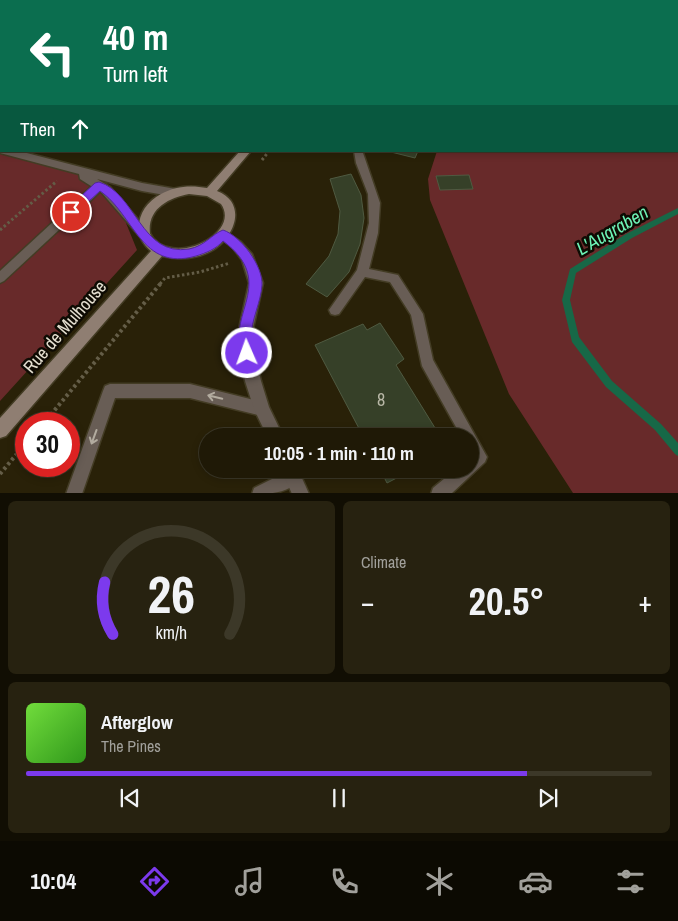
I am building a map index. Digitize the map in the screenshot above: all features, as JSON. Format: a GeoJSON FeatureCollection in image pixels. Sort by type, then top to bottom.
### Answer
{"type":"FeatureCollection","features":[{"type":"Feature","properties":{"kind":"main road"},"geometry":{"type":"LineString","coordinates":[[210,192],[245,152]]}},
{"type":"Feature","properties":{"kind":"main road"},"geometry":{"type":"LineString","coordinates":[[189,190],[210,192],[225,200],[230,210],[231,221],[223,235],[216,242],[188,254],[160,250],[150,243],[145,235],[144,225],[147,215],[160,201],[176,192],[189,190]]}},
{"type":"Feature","properties":{"kind":"main road","name":"Rue de Mulhouse"},"geometry":{"type":"LineString","coordinates":[[0,430],[160,250]]}},
{"type":"Feature","properties":{"kind":"street"},"geometry":{"type":"LineString","coordinates":[[6,152],[153,189],[176,192]]}},
{"type":"Feature","properties":{"kind":"street"},"geometry":{"type":"LineString","coordinates":[[71,169],[106,190],[145,235]]}},
{"type":"Feature","properties":{"kind":"street"},"geometry":{"type":"LineString","coordinates":[[223,235],[237,245],[248,258],[256,283],[244,338],[253,381],[262,409],[271,428]]}},
{"type":"Feature","properties":{"kind":"street"},"geometry":{"type":"LineString","coordinates":[[294,478],[301,493]]}},
{"type":"Feature","properties":{"kind":"lane"},"geometry":{"type":"LineString","coordinates":[[335,310],[362,272],[374,233],[373,196],[362,170],[358,153]]}},
{"type":"Feature","properties":{"kind":"lane"},"geometry":{"type":"LineString","coordinates":[[0,278],[99,186]]}},
{"type":"Feature","properties":{"kind":"lane"},"geometry":{"type":"LineString","coordinates":[[362,272],[394,278],[417,314],[427,362],[463,428]]}},
{"type":"Feature","properties":{"kind":"lane"},"geometry":{"type":"LineString","coordinates":[[74,493],[110,391],[190,391],[262,409]]}},
{"type":"Feature","properties":{"kind":"lane"},"geometry":{"type":"LineString","coordinates":[[261,493],[283,478]]}},
{"type":"Feature","properties":{"kind":"lane"},"geometry":{"type":"LineString","coordinates":[[440,493],[457,478]]}},
{"type":"Feature","properties":{"kind":"path"},"geometry":{"type":"LineString","coordinates":[[0,230],[71,169]]}},
{"type":"Feature","properties":{"kind":"path"},"geometry":{"type":"LineString","coordinates":[[53,412],[165,278],[200,272],[248,258]]}},
{"type":"Feature","properties":{"kind":"path"},"geometry":{"type":"LineString","coordinates":[[0,474],[15,456]]}},
{"type":"Feature","properties":{"kind":"shaded area"},"geometry":{"type":"Polygon","coordinates":[[[0,152],[7,152],[71,169],[106,190],[129,216],[126,223],[137,250],[0,401],[0,152]]]}},
{"type":"Feature","properties":{"kind":"shaded area"},"geometry":{"type":"Polygon","coordinates":[[[437,152],[678,152],[678,493],[573,493],[509,394],[430,200],[428,179],[437,152]]]}},
{"type":"Feature","properties":{"kind":"building"},"geometry":{"type":"Polygon","coordinates":[[[391,152],[418,152],[415,158],[391,152]]]}},
{"type":"Feature","properties":{"kind":"building"},"geometry":{"type":"Polygon","coordinates":[[[351,174],[361,195],[364,218],[360,244],[349,272],[327,297],[306,284],[329,256],[338,234],[340,211],[330,179],[351,174]]]}},
{"type":"Feature","properties":{"kind":"building"},"geometry":{"type":"Polygon","coordinates":[[[469,175],[473,189],[440,190],[436,176],[469,175]]]}},
{"type":"Feature","properties":{"kind":"building"},"geometry":{"type":"Polygon","coordinates":[[[380,323],[404,359],[396,365],[435,428],[359,428],[315,345],[363,324],[367,330],[380,323]]]}},
{"type":"Feature","properties":{"kind":"building"},"geometry":{"type":"Polygon","coordinates":[[[384,478],[397,478],[387,483],[384,478]]]}},
{"type":"Feature","properties":{"kind":"waterway","name":"L'Augraben"},"geometry":{"type":"LineString","coordinates":[[678,211],[629,236],[573,271],[566,300],[575,339],[609,384],[658,427],[678,451]]}},
{"type":"Feature","properties":{"kind":"route"},"geometry":{"type":"LineString","coordinates":[[71,212],[99,186],[106,190],[121,206],[147,240],[160,250],[188,254],[216,242],[223,235],[237,245],[248,258],[256,283],[244,338],[247,353]]}}]}
